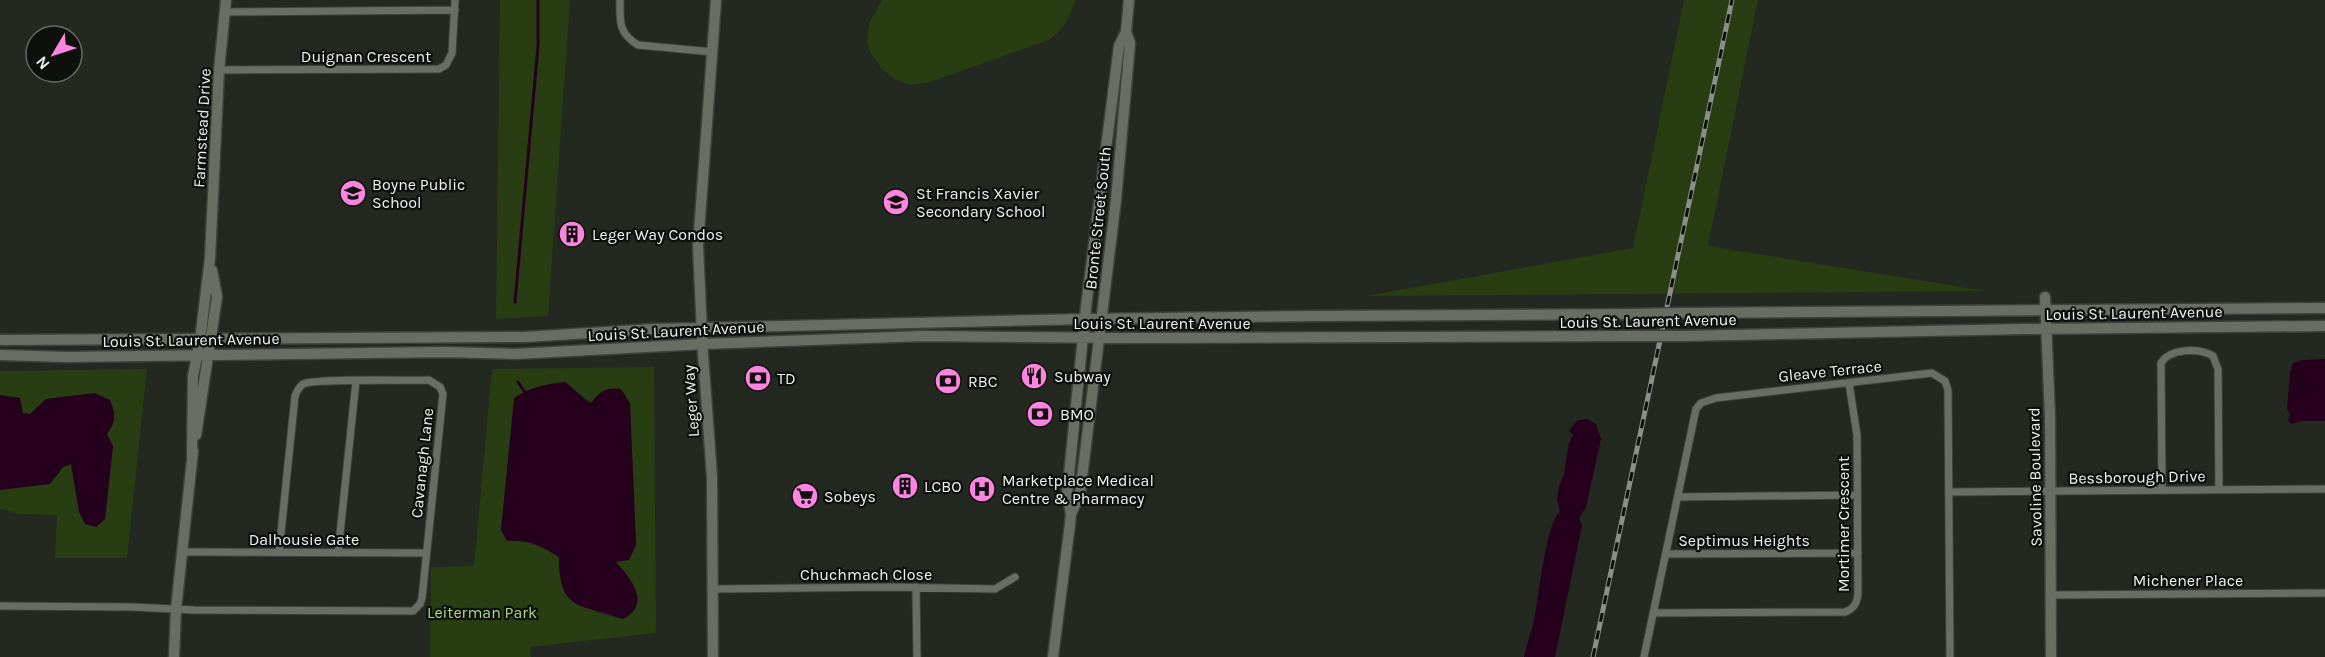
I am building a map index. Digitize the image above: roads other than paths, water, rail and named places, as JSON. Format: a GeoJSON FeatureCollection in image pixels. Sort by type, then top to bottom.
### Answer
{"type":"FeatureCollection","features":[{"type":"Feature","properties":{"kind":"main road","name":"Farmstead Drive"},"geometry":{"type":"LineString","coordinates":[[174,657],[176,609],[192,456],[193,376],[203,354],[217,297],[210,258],[219,70],[226,0]]}},
{"type":"Feature","properties":{"kind":"main road","name":"Leger Way"},"geometry":{"type":"LineString","coordinates":[[713,657],[712,477],[701,329],[698,246],[716,0]]}},
{"type":"Feature","properties":{"kind":"main road","name":"Bronte Street South"},"geometry":{"type":"LineString","coordinates":[[1071,514],[1067,494],[1086,319],[1119,46],[1126,32],[1129,0]]}},
{"type":"Feature","properties":{"kind":"main road","name":"Bronte Street South"},"geometry":{"type":"LineString","coordinates":[[1053,657],[1071,514],[1080,494],[1101,338],[1130,42],[1126,32]]}},
{"type":"Feature","properties":{"kind":"main road","name":"Savoline Boulevard"},"geometry":{"type":"LineString","coordinates":[[2045,297],[2051,657]]}},
{"type":"Feature","properties":{"kind":"main road","name":"Louis St. Laurent Avenue"},"geometry":{"type":"LineString","coordinates":[[0,340],[525,337],[701,329],[1325,315],[2045,312],[2325,308]]}},
{"type":"Feature","properties":{"kind":"main road","name":"Louis St. Laurent Avenue"},"geometry":{"type":"LineString","coordinates":[[0,356],[434,352],[515,354],[923,336],[1101,338],[1684,336],[2046,328],[2325,326]]}},
{"type":"Feature","properties":{"kind":"street","name":"Duignan Crescent"},"geometry":{"type":"LineString","coordinates":[[219,70],[439,69],[450,60],[455,0]]}},
{"type":"Feature","properties":{"kind":"street"},"geometry":{"type":"LineString","coordinates":[[620,0],[620,26],[631,41],[638,45],[713,52]]}},
{"type":"Feature","properties":{"kind":"street"},"geometry":{"type":"LineString","coordinates":[[225,12],[455,10]]}},
{"type":"Feature","properties":{"kind":"street"},"geometry":{"type":"LineString","coordinates":[[2162,490],[2160,369],[2164,357],[2175,352],[2207,353],[2217,362],[2219,490]]}},
{"type":"Feature","properties":{"kind":"street","name":"Gleave Terrace"},"geometry":{"type":"LineString","coordinates":[[1644,657],[1696,409],[1701,402],[1716,398],[1932,373],[1945,381],[1948,398],[1950,657]]}},
{"type":"Feature","properties":{"kind":"street","name":"Cavanagh Lane"},"geometry":{"type":"LineString","coordinates":[[0,606],[407,613],[413,611],[420,604],[443,394],[440,387],[429,380],[310,381],[298,389],[295,396],[279,552]]}},
{"type":"Feature","properties":{"kind":"street"},"geometry":{"type":"LineString","coordinates":[[338,553],[356,381]]}},
{"type":"Feature","properties":{"kind":"street","name":"Mortimer Crescent"},"geometry":{"type":"LineString","coordinates":[[1653,613],[1845,612],[1853,608],[1857,601],[1857,435],[1849,383]]}},
{"type":"Feature","properties":{"kind":"street","name":"Bessborough Drive"},"geometry":{"type":"LineString","coordinates":[[1949,492],[2325,489]]}},
{"type":"Feature","properties":{"kind":"street"},"geometry":{"type":"LineString","coordinates":[[1678,497],[1857,495]]}},
{"type":"Feature","properties":{"kind":"street","name":"Dalhousie Gate"},"geometry":{"type":"LineString","coordinates":[[182,552],[426,553]]}},
{"type":"Feature","properties":{"kind":"street","name":"Septimus Heights"},"geometry":{"type":"LineString","coordinates":[[1666,554],[1858,553]]}},
{"type":"Feature","properties":{"kind":"street","name":"Chuchmach Close"},"geometry":{"type":"LineString","coordinates":[[713,589],[916,587],[995,589],[1016,577]]}},
{"type":"Feature","properties":{"kind":"street"},"geometry":{"type":"LineString","coordinates":[[916,587],[918,657]]}},
{"type":"Feature","properties":{"kind":"street","name":"Michener Place"},"geometry":{"type":"LineString","coordinates":[[2051,595],[2325,593]]}},
{"type":"Feature","properties":{"kind":"waterway"},"geometry":{"type":"LineString","coordinates":[[515,302],[538,46],[538,0]]}},
{"type":"Feature","properties":{"kind":"waterway"},"geometry":{"type":"LineString","coordinates":[[518,382],[526,394]]}},
{"type":"Feature","properties":{"kind":"railway"},"geometry":{"type":"LineString","coordinates":[[1593,657],[1732,0]]}},
{"type":"Feature","properties":{"kind":"place","name":"Boyne Public School"},"geometry":{"type":"Point","coordinates":[353,193]}},
{"type":"Feature","properties":{"kind":"place","name":"St Francis Xavier Secondary School"},"geometry":{"type":"Point","coordinates":[896,202]}},
{"type":"Feature","properties":{"kind":"place","name":"Leger Way Condos"},"geometry":{"type":"Point","coordinates":[572,234]}},
{"type":"Feature","properties":{"kind":"place","name":"Subway"},"geometry":{"type":"Point","coordinates":[1034,376]}},
{"type":"Feature","properties":{"kind":"place","name":"TD"},"geometry":{"type":"Point","coordinates":[758,378]}},
{"type":"Feature","properties":{"kind":"place","name":"RBC"},"geometry":{"type":"Point","coordinates":[948,381]}},
{"type":"Feature","properties":{"kind":"place","name":"BMO"},"geometry":{"type":"Point","coordinates":[1040,414]}},
{"type":"Feature","properties":{"kind":"place","name":"LCBO"},"geometry":{"type":"Point","coordinates":[905,486]}},
{"type":"Feature","properties":{"kind":"place","name":"Marketplace Medical Centre & Pharmacy"},"geometry":{"type":"Point","coordinates":[982,489]}},
{"type":"Feature","properties":{"kind":"place","name":"Sobeys"},"geometry":{"type":"Point","coordinates":[805,496]}},
{"type":"Feature","properties":{"kind":"park label","name":"Leiterman Park"},"geometry":{"type":"Point","coordinates":[482,612]}}]}
